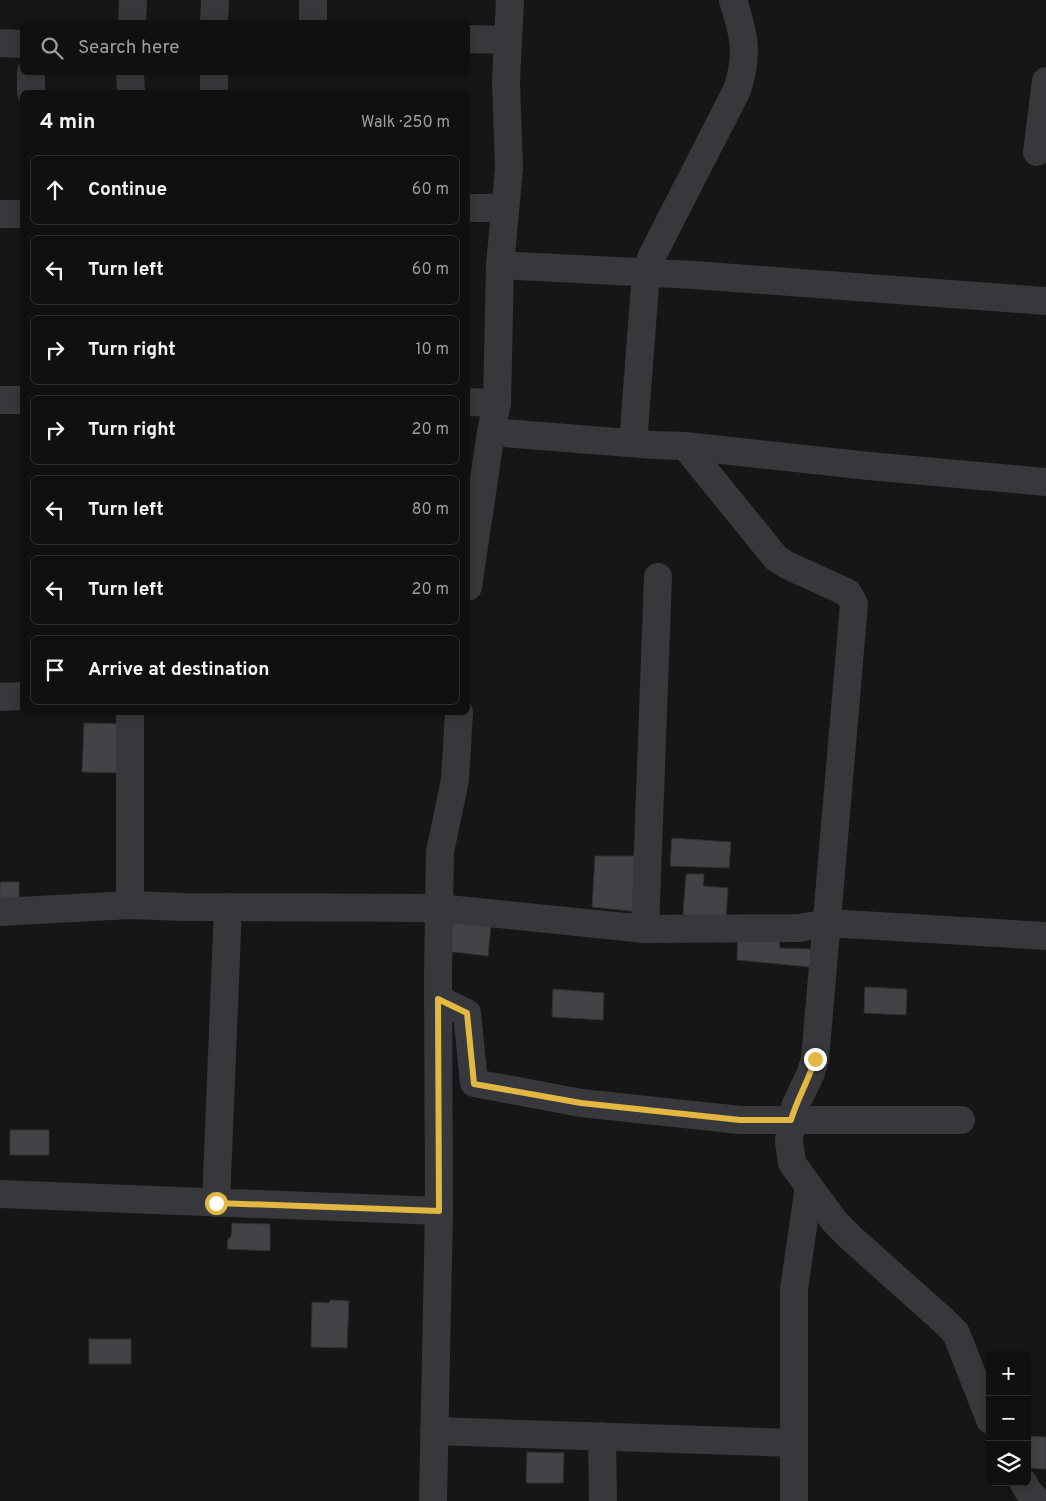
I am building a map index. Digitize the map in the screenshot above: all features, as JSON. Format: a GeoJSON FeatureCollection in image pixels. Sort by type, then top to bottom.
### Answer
{"type":"FeatureCollection","features":[{"type":"Feature","properties":{"kind":"street"},"geometry":{"type":"LineString","coordinates":[[132,20],[133,0]]}},
{"type":"Feature","properties":{"kind":"street"},"geometry":{"type":"LineString","coordinates":[[214,20],[215,0]]}},
{"type":"Feature","properties":{"kind":"street"},"geometry":{"type":"LineString","coordinates":[[313,0],[313,20]]}},
{"type":"Feature","properties":{"kind":"street"},"geometry":{"type":"LineString","coordinates":[[470,574],[497,403],[500,265],[509,169],[506,81],[510,0]]}},
{"type":"Feature","properties":{"kind":"street"},"geometry":{"type":"LineString","coordinates":[[633,443],[646,272],[652,256],[737,90],[743,73],[745,49],[743,30],[733,0]]}},
{"type":"Feature","properties":{"kind":"street"},"geometry":{"type":"LineString","coordinates":[[470,39],[508,40]]}},
{"type":"Feature","properties":{"kind":"street"},"geometry":{"type":"LineString","coordinates":[[0,43],[20,44]]}},
{"type":"Feature","properties":{"kind":"street"},"geometry":{"type":"LineString","coordinates":[[31,75],[31,90]]}},
{"type":"Feature","properties":{"kind":"street"},"geometry":{"type":"LineString","coordinates":[[130,75],[131,90]]}},
{"type":"Feature","properties":{"kind":"street"},"geometry":{"type":"LineString","coordinates":[[214,75],[214,90]]}},
{"type":"Feature","properties":{"kind":"street"},"geometry":{"type":"LineString","coordinates":[[1037,152],[1046,81]]}},
{"type":"Feature","properties":{"kind":"street"},"geometry":{"type":"LineString","coordinates":[[470,208],[504,208]]}},
{"type":"Feature","properties":{"kind":"street"},"geometry":{"type":"LineString","coordinates":[[0,214],[20,214]]}},
{"type":"Feature","properties":{"kind":"street"},"geometry":{"type":"LineString","coordinates":[[500,265],[646,272],[1046,301]]}},
{"type":"Feature","properties":{"kind":"street"},"geometry":{"type":"LineString","coordinates":[[0,400],[20,400]]}},
{"type":"Feature","properties":{"kind":"street"},"geometry":{"type":"LineString","coordinates":[[470,402],[497,403]]}},
{"type":"Feature","properties":{"kind":"street"},"geometry":{"type":"LineString","coordinates":[[491,432],[685,446],[868,466],[1046,482]]}},
{"type":"Feature","properties":{"kind":"street"},"geometry":{"type":"LineString","coordinates":[[685,446],[776,558],[848,593],[854,604],[815,1059],[791,1120],[789,1141],[792,1163],[835,1222],[956,1333],[986,1410]]}},
{"type":"Feature","properties":{"kind":"street"},"geometry":{"type":"LineString","coordinates":[[645,929],[658,577]]}},
{"type":"Feature","properties":{"kind":"street"},"geometry":{"type":"LineString","coordinates":[[0,697],[20,696]]}},
{"type":"Feature","properties":{"kind":"street"},"geometry":{"type":"LineString","coordinates":[[130,715],[130,905]]}},
{"type":"Feature","properties":{"kind":"street"},"geometry":{"type":"LineString","coordinates":[[434,1501],[439,1211],[438,999],[440,852],[455,780],[459,715]]}},
{"type":"Feature","properties":{"kind":"street"},"geometry":{"type":"LineString","coordinates":[[0,912],[130,905],[228,908],[439,908],[645,929],[798,928],[828,923],[1046,936]]}},
{"type":"Feature","properties":{"kind":"street"},"geometry":{"type":"LineString","coordinates":[[216,1203],[228,908]]}},
{"type":"Feature","properties":{"kind":"street"},"geometry":{"type":"LineString","coordinates":[[438,999],[467,1013],[474,1084],[581,1103],[740,1120],[962,1120]]}},
{"type":"Feature","properties":{"kind":"street"},"geometry":{"type":"LineString","coordinates":[[794,1501],[794,1289],[809,1186]]}},
{"type":"Feature","properties":{"kind":"street"},"geometry":{"type":"LineString","coordinates":[[0,1194],[439,1211]]}},
{"type":"Feature","properties":{"kind":"street"},"geometry":{"type":"LineString","coordinates":[[434,1431],[794,1442]]}},
{"type":"Feature","properties":{"kind":"street"},"geometry":{"type":"LineString","coordinates":[[602,1436],[603,1501]]}},
{"type":"Feature","properties":{"kind":"street"},"geometry":{"type":"LineString","coordinates":[[1025,1486],[1038,1501]]}},
{"type":"Feature","properties":{"kind":"building"},"geometry":{"type":"Polygon","coordinates":[[[84,723],[124,724],[122,773],[82,772],[84,723]]]}},
{"type":"Feature","properties":{"kind":"building"},"geometry":{"type":"Polygon","coordinates":[[[672,838],[731,842],[729,868],[670,866],[672,838]]]}},
{"type":"Feature","properties":{"kind":"building"},"geometry":{"type":"Polygon","coordinates":[[[595,856],[640,856],[640,912],[592,907],[595,856]]]}},
{"type":"Feature","properties":{"kind":"building"},"geometry":{"type":"Polygon","coordinates":[[[686,874],[704,874],[703,886],[728,888],[726,916],[683,915],[686,874]]]}},
{"type":"Feature","properties":{"kind":"building"},"geometry":{"type":"Polygon","coordinates":[[[0,882],[19,882],[19,911],[0,912],[0,882]]]}},
{"type":"Feature","properties":{"kind":"building"},"geometry":{"type":"Polygon","coordinates":[[[447,912],[492,916],[488,956],[445,951],[447,912]]]}},
{"type":"Feature","properties":{"kind":"building"},"geometry":{"type":"Polygon","coordinates":[[[738,933],[778,934],[780,948],[812,949],[810,967],[737,960],[738,933]]]}},
{"type":"Feature","properties":{"kind":"building"},"geometry":{"type":"Polygon","coordinates":[[[865,987],[907,989],[906,1015],[864,1013],[865,987]]]}},
{"type":"Feature","properties":{"kind":"building"},"geometry":{"type":"Polygon","coordinates":[[[553,989],[604,993],[603,1020],[552,1017],[553,989]]]}},
{"type":"Feature","properties":{"kind":"building"},"geometry":{"type":"Polygon","coordinates":[[[10,1130],[49,1130],[49,1155],[10,1155],[10,1130]]]}},
{"type":"Feature","properties":{"kind":"building"},"geometry":{"type":"Polygon","coordinates":[[[232,1223],[270,1224],[270,1251],[227,1249],[228,1239],[231,1237],[232,1223]]]}},
{"type":"Feature","properties":{"kind":"building"},"geometry":{"type":"Polygon","coordinates":[[[330,1300],[349,1301],[347,1348],[311,1347],[312,1302],[329,1303],[330,1300]]]}},
{"type":"Feature","properties":{"kind":"building"},"geometry":{"type":"Polygon","coordinates":[[[89,1339],[131,1339],[131,1364],[89,1364],[89,1339]]]}},
{"type":"Feature","properties":{"kind":"building"},"geometry":{"type":"Polygon","coordinates":[[[1031,1436],[1046,1437],[1046,1469],[1031,1468],[1031,1436]]]}},
{"type":"Feature","properties":{"kind":"building"},"geometry":{"type":"Polygon","coordinates":[[[527,1452],[564,1453],[563,1483],[526,1483],[527,1452]]]}},
{"type":"Feature","properties":{"kind":"route"},"geometry":{"type":"LineString","coordinates":[[216,1203],[439,1211],[438,999],[467,1013],[474,1084],[581,1103],[740,1120],[791,1120],[815,1059]]}}]}
